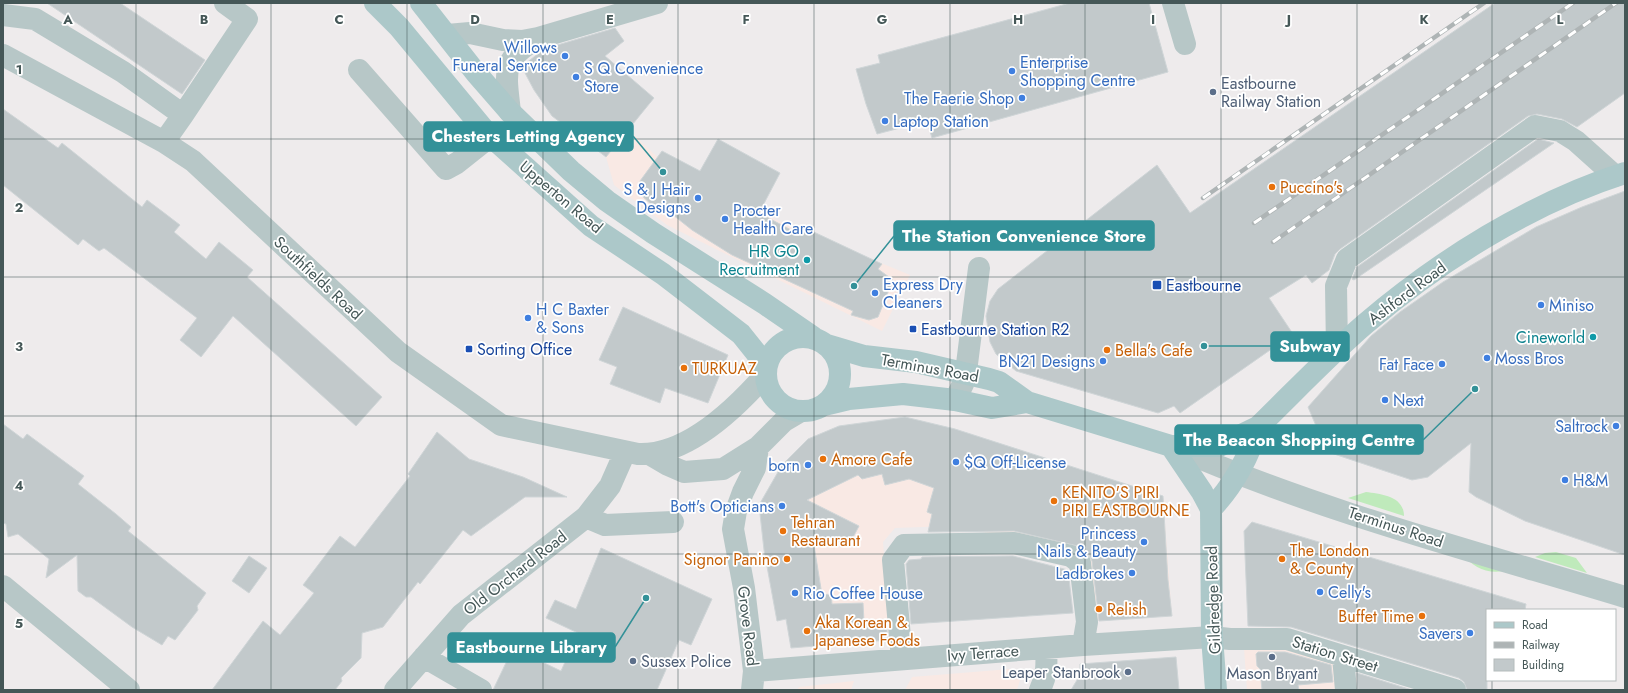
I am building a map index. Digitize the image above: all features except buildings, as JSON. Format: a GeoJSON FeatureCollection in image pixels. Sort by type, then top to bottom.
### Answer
{"type":"FeatureCollection","features":[{"type":"Feature","properties":{"kind":"main road","name":"Upperton Road"},"geometry":{"type":"LineString","coordinates":[[375,3],[399,27],[491,136],[591,226],[663,274],[741,334],[757,354],[765,373]]}},
{"type":"Feature","properties":{"kind":"main road","name":"Upperton Road"},"geometry":{"type":"LineString","coordinates":[[421,3],[448,35],[476,73],[510,112],[571,171],[608,201],[660,237],[820,341]]}},
{"type":"Feature","properties":{"kind":"main road"},"geometry":{"type":"LineString","coordinates":[[399,27],[421,3]]}},
{"type":"Feature","properties":{"kind":"main road","name":"Ashford Road"},"geometry":{"type":"LineString","coordinates":[[1211,509],[1240,473],[1253,444],[1258,427],[1337,350],[1401,296],[1475,244],[1549,202],[1620,175]]}},
{"type":"Feature","properties":{"kind":"main road"},"geometry":{"type":"LineString","coordinates":[[800,336],[820,341],[834,354],[839,364],[840,376],[838,387],[833,397],[824,405],[812,410],[801,412],[788,408],[777,402],[769,391],[765,373],[770,355],[778,346],[788,339],[800,336]]}},
{"type":"Feature","properties":{"kind":"main road","name":"Terminus Road"},"geometry":{"type":"LineString","coordinates":[[820,341],[864,356],[916,362],[966,372],[999,382],[1027,402],[1171,446],[1220,446],[1258,427]]}},
{"type":"Feature","properties":{"kind":"main road","name":"Terminus Road"},"geometry":{"type":"LineString","coordinates":[[824,405],[849,399],[903,394],[955,400],[992,408],[1027,402]]}},
{"type":"Feature","properties":{"kind":"main road"},"geometry":{"type":"LineString","coordinates":[[1171,446],[1202,492],[1211,509]]}},
{"type":"Feature","properties":{"kind":"main road","name":"Gildredge Road"},"geometry":{"type":"LineString","coordinates":[[1211,509],[1212,637],[1216,690]]}},
{"type":"Feature","properties":{"kind":"street"},"geometry":{"type":"LineString","coordinates":[[164,142],[247,19],[225,3]]}},
{"type":"Feature","properties":{"kind":"street"},"geometry":{"type":"LineString","coordinates":[[448,35],[470,33],[503,40],[522,41],[538,38],[657,3]]}},
{"type":"Feature","properties":{"kind":"street"},"geometry":{"type":"LineString","coordinates":[[1173,3],[1185,44]]}},
{"type":"Feature","properties":{"kind":"street"},"geometry":{"type":"LineString","coordinates":[[3,15],[35,19],[123,72],[183,115]]}},
{"type":"Feature","properties":{"kind":"street"},"geometry":{"type":"LineString","coordinates":[[510,112],[507,72],[512,56],[538,38]]}},
{"type":"Feature","properties":{"kind":"street","name":"Southfields Road"},"geometry":{"type":"LineString","coordinates":[[3,55],[164,142],[193,161],[398,352],[501,425],[625,452],[652,455],[668,465],[684,472],[703,472],[723,469],[758,447],[784,421],[801,412]]}},
{"type":"Feature","properties":{"kind":"street"},"geometry":{"type":"LineString","coordinates":[[359,70],[446,169],[457,163],[491,136]]}},
{"type":"Feature","properties":{"kind":"street"},"geometry":{"type":"LineString","coordinates":[[1337,350],[1336,286],[1347,259],[1535,126],[1560,131],[1576,141],[1620,175]]}},
{"type":"Feature","properties":{"kind":"street"},"geometry":{"type":"LineString","coordinates":[[955,400],[963,384],[966,372],[979,268]]}},
{"type":"Feature","properties":{"kind":"street","name":"Southfields Road"},"geometry":{"type":"LineString","coordinates":[[652,455],[682,443],[715,424],[743,399],[765,373]]}},
{"type":"Feature","properties":{"kind":"street","name":"Terminus Road"},"geometry":{"type":"LineString","coordinates":[[1171,446],[1190,455],[1274,487],[1421,535],[1625,597]]}},
{"type":"Feature","properties":{"kind":"street","name":"Grove Road"},"geometry":{"type":"LineString","coordinates":[[753,681],[744,588],[733,529],[736,511],[743,492],[755,468],[758,447]]}},
{"type":"Feature","properties":{"kind":"street","name":"Old Orchard Road"},"geometry":{"type":"LineString","coordinates":[[395,690],[461,615],[586,517],[610,486],[625,452]]}},
{"type":"Feature","properties":{"kind":"street"},"geometry":{"type":"LineString","coordinates":[[586,517],[605,525],[674,522]]}},
{"type":"Feature","properties":{"kind":"street"},"geometry":{"type":"LineString","coordinates":[[902,659],[893,560],[904,545],[1014,543],[1071,556],[1080,563],[1083,581],[1087,622],[1083,644]]}},
{"type":"Feature","properties":{"kind":"street"},"geometry":{"type":"LineString","coordinates":[[3,586],[128,690]]}},
{"type":"Feature","properties":{"kind":"street","name":"Ivy Terrace"},"geometry":{"type":"LineString","coordinates":[[753,681],[902,659],[1083,644],[1212,637]]}},
{"type":"Feature","properties":{"kind":"street","name":"Station Street"},"geometry":{"type":"LineString","coordinates":[[1212,637],[1230,639],[1287,639],[1455,690]]}},
{"type":"Feature","properties":{"kind":"street"},"geometry":{"type":"LineString","coordinates":[[1040,690],[1048,665],[1046,648]]}},
{"type":"Feature","properties":{"kind":"street"},"geometry":{"type":"LineString","coordinates":[[1343,656],[1346,690]]}},
{"type":"Feature","properties":{"kind":"street"},"geometry":{"type":"LineString","coordinates":[[424,657],[482,690]]}},
{"type":"Feature","properties":{"kind":"shaded area"},"geometry":{"type":"Polygon","coordinates":[[[568,71],[682,181],[910,275],[882,331],[667,225],[614,185],[606,157],[545,105],[534,90],[568,71]]]}},
{"type":"Feature","properties":{"kind":"shaded area"},"geometry":{"type":"Polygon","coordinates":[[[916,421],[952,429],[1163,496],[1172,616],[1094,621],[1090,556],[1085,551],[951,526],[895,528],[883,542],[890,640],[795,648],[775,493],[916,421]]]}},
{"type":"Feature","properties":{"kind":"shaded area"},"geometry":{"type":"Polygon","coordinates":[[[1281,647],[1332,660],[1339,690],[1247,690],[1244,648],[1281,647]]]}},
{"type":"Feature","properties":{"kind":"shaded area"},"geometry":{"type":"Polygon","coordinates":[[[1010,669],[1017,672],[1021,677],[1017,690],[905,690],[912,677],[1010,669]]]}},
{"type":"Feature","properties":{"kind":"shaded area"},"geometry":{"type":"Polygon","coordinates":[[[854,681],[851,690],[797,690],[799,687],[854,681]]]}},
{"type":"Feature","properties":{"kind":"green space"},"geometry":{"type":"Polygon","coordinates":[[[1366,492],[1385,495],[1396,500],[1403,509],[1404,516],[1348,498],[1366,492]]]}},
{"type":"Feature","properties":{"kind":"green space"},"geometry":{"type":"Polygon","coordinates":[[[1556,552],[1576,558],[1587,573],[1535,557],[1545,553],[1556,552]]]}},
{"type":"Feature","properties":{"kind":"green space"},"geometry":{"type":"Polygon","coordinates":[[[1460,553],[1510,570],[1495,572],[1482,569],[1471,563],[1460,553]]]}},
{"type":"Feature","properties":{"kind":"railway"},"geometry":{"type":"LineString","coordinates":[[1203,198],[1484,3]]}},
{"type":"Feature","properties":{"kind":"railway"},"geometry":{"type":"LineString","coordinates":[[1254,223],[1573,3]]}},
{"type":"Feature","properties":{"kind":"railway"},"geometry":{"type":"LineString","coordinates":[[1273,242],[1616,3]]}},
{"type":"Feature","properties":{"kind":"place","name":"Willows Funeral Service"},"geometry":{"type":"Point","coordinates":[565,56]}},
{"type":"Feature","properties":{"kind":"place","name":"Enterprise Shopping Centre"},"geometry":{"type":"Point","coordinates":[1012,71]}},
{"type":"Feature","properties":{"kind":"place","name":"S Q Convenience Store"},"geometry":{"type":"Point","coordinates":[576,77]}},
{"type":"Feature","properties":{"kind":"place","name":"Eastbourne Railway Station"},"geometry":{"type":"Point","coordinates":[1213,92]}},
{"type":"Feature","properties":{"kind":"place","name":"The Faerie Shop"},"geometry":{"type":"Point","coordinates":[1022,98]}},
{"type":"Feature","properties":{"kind":"place","name":"Laptop Station"},"geometry":{"type":"Point","coordinates":[885,121]}},
{"type":"Feature","properties":{"kind":"place","name":"Chesters Letting Agency"},"geometry":{"type":"Point","coordinates":[663,172]}},
{"type":"Feature","properties":{"kind":"place","name":"Puccino's"},"geometry":{"type":"Point","coordinates":[1272,187]}},
{"type":"Feature","properties":{"kind":"place","name":"S & J Hair Designs"},"geometry":{"type":"Point","coordinates":[698,198]}},
{"type":"Feature","properties":{"kind":"place","name":"Procter Health Care"},"geometry":{"type":"Point","coordinates":[725,219]}},
{"type":"Feature","properties":{"kind":"place","name":"HR GO Recruitment"},"geometry":{"type":"Point","coordinates":[807,260]}},
{"type":"Feature","properties":{"kind":"place","name":"Eastbourne"},"geometry":{"type":"Point","coordinates":[1157,285]}},
{"type":"Feature","properties":{"kind":"place","name":"The Station Convenience Store"},"geometry":{"type":"Point","coordinates":[854,286]}},
{"type":"Feature","properties":{"kind":"place","name":"Express Dry Cleaners"},"geometry":{"type":"Point","coordinates":[875,293]}},
{"type":"Feature","properties":{"kind":"place","name":"Miniso"},"geometry":{"type":"Point","coordinates":[1541,305]}},
{"type":"Feature","properties":{"kind":"place","name":"H C Baxter & Sons"},"geometry":{"type":"Point","coordinates":[528,318]}},
{"type":"Feature","properties":{"kind":"place","name":"Eastbourne Station R2"},"geometry":{"type":"Point","coordinates":[913,329]}},
{"type":"Feature","properties":{"kind":"place","name":"Cineworld"},"geometry":{"type":"Point","coordinates":[1593,337]}},
{"type":"Feature","properties":{"kind":"place","name":"Subway"},"geometry":{"type":"Point","coordinates":[1204,346]}},
{"type":"Feature","properties":{"kind":"place","name":"Sorting Office"},"geometry":{"type":"Point","coordinates":[469,349]}},
{"type":"Feature","properties":{"kind":"place","name":"Bella's Cafe"},"geometry":{"type":"Point","coordinates":[1107,350]}},
{"type":"Feature","properties":{"kind":"place","name":"Moss Bros"},"geometry":{"type":"Point","coordinates":[1487,358]}},
{"type":"Feature","properties":{"kind":"place","name":"BN21 Designs"},"geometry":{"type":"Point","coordinates":[1103,361]}},
{"type":"Feature","properties":{"kind":"place","name":"Fat Face"},"geometry":{"type":"Point","coordinates":[1442,364]}},
{"type":"Feature","properties":{"kind":"place","name":"TURKUAZ"},"geometry":{"type":"Point","coordinates":[684,368]}},
{"type":"Feature","properties":{"kind":"place","name":"The Beacon Shopping Centre"},"geometry":{"type":"Point","coordinates":[1475,389]}},
{"type":"Feature","properties":{"kind":"place","name":"Next"},"geometry":{"type":"Point","coordinates":[1385,400]}},
{"type":"Feature","properties":{"kind":"place","name":"Saltrock"},"geometry":{"type":"Point","coordinates":[1616,426]}},
{"type":"Feature","properties":{"kind":"place","name":"Amore Cafe"},"geometry":{"type":"Point","coordinates":[823,459]}},
{"type":"Feature","properties":{"kind":"place","name":"$Q Off-License"},"geometry":{"type":"Point","coordinates":[956,462]}},
{"type":"Feature","properties":{"kind":"place","name":"born"},"geometry":{"type":"Point","coordinates":[808,465]}},
{"type":"Feature","properties":{"kind":"place","name":"H&M"},"geometry":{"type":"Point","coordinates":[1565,480]}},
{"type":"Feature","properties":{"kind":"place","name":"KENITO'S PIRI PIRI EASTBOURNE"},"geometry":{"type":"Point","coordinates":[1054,501]}},
{"type":"Feature","properties":{"kind":"place","name":"Bott's Opticians"},"geometry":{"type":"Point","coordinates":[782,506]}},
{"type":"Feature","properties":{"kind":"place","name":"Tehran Restaurant"},"geometry":{"type":"Point","coordinates":[783,531]}},
{"type":"Feature","properties":{"kind":"place","name":"Princess Nails & Beauty"},"geometry":{"type":"Point","coordinates":[1144,542]}},
{"type":"Feature","properties":{"kind":"place","name":"Signor Panino"},"geometry":{"type":"Point","coordinates":[787,559]}},
{"type":"Feature","properties":{"kind":"place","name":"The London & County"},"geometry":{"type":"Point","coordinates":[1282,559]}},
{"type":"Feature","properties":{"kind":"place","name":"Ladbrokes"},"geometry":{"type":"Point","coordinates":[1132,573]}},
{"type":"Feature","properties":{"kind":"place","name":"Celly's"},"geometry":{"type":"Point","coordinates":[1320,592]}},
{"type":"Feature","properties":{"kind":"place","name":"Rio Coffee House"},"geometry":{"type":"Point","coordinates":[795,593]}},
{"type":"Feature","properties":{"kind":"place","name":"Eastbourne Library"},"geometry":{"type":"Point","coordinates":[646,598]}},
{"type":"Feature","properties":{"kind":"place","name":"Relish"},"geometry":{"type":"Point","coordinates":[1099,609]}},
{"type":"Feature","properties":{"kind":"place","name":"Buffet Time"},"geometry":{"type":"Point","coordinates":[1422,616]}},
{"type":"Feature","properties":{"kind":"place","name":"Aka Korean & Japanese Foods"},"geometry":{"type":"Point","coordinates":[807,631]}},
{"type":"Feature","properties":{"kind":"place","name":"Savers"},"geometry":{"type":"Point","coordinates":[1470,633]}},
{"type":"Feature","properties":{"kind":"place","name":"Mason Bryant"},"geometry":{"type":"Point","coordinates":[1272,657]}},
{"type":"Feature","properties":{"kind":"place","name":"Sussex Police"},"geometry":{"type":"Point","coordinates":[633,661]}},
{"type":"Feature","properties":{"kind":"place","name":"Leaper Stanbrook"},"geometry":{"type":"Point","coordinates":[1128,672]}}]}
